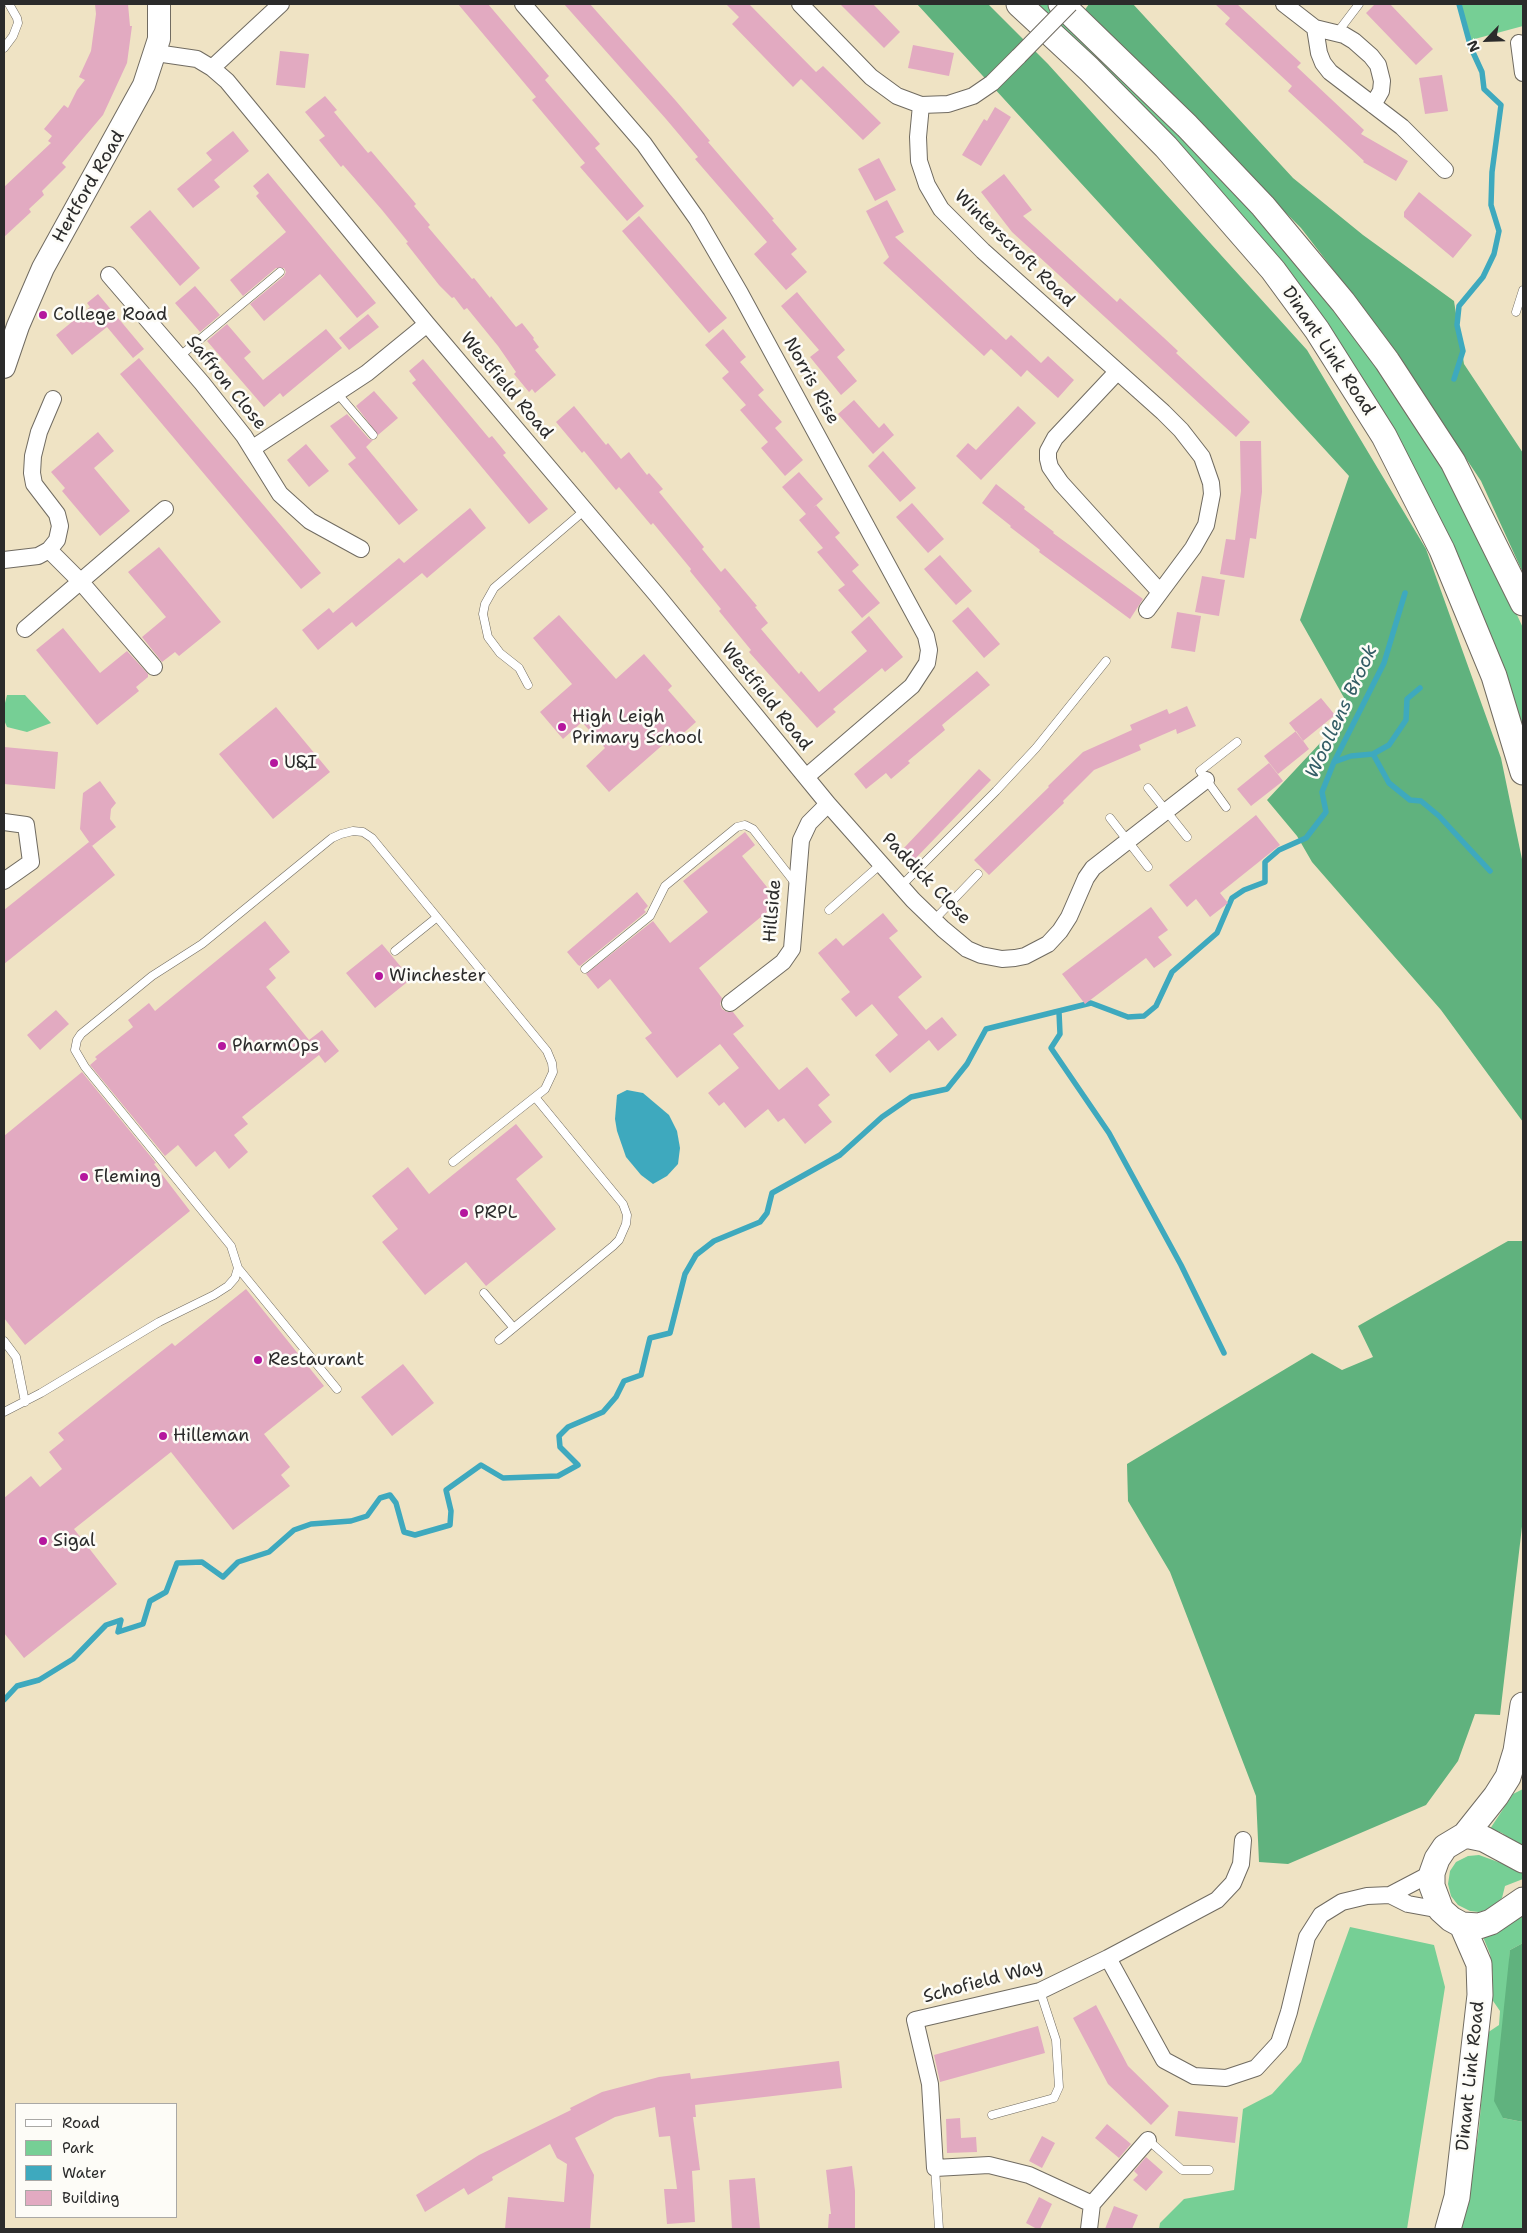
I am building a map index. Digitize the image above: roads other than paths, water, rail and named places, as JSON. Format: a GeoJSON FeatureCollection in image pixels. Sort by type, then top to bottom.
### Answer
{"type":"FeatureCollection","features":[{"type":"Feature","properties":{"kind":"main road","name":"Hertford Road"},"geometry":{"type":"LineString","coordinates":[[4,367],[11,329],[56,243],[138,100],[156,53],[160,25],[159,4]]}},
{"type":"Feature","properties":{"kind":"main road","name":"Dinant Link Road"},"geometry":{"type":"LineString","coordinates":[[1020,4],[1089,69],[1166,147],[1273,270],[1321,337],[1384,436],[1442,550],[1494,676],[1523,772]]}},
{"type":"Feature","properties":{"kind":"main road","name":"Dinant Link Road"},"geometry":{"type":"LineString","coordinates":[[1061,4],[1120,59],[1263,206],[1343,302],[1387,361],[1453,462],[1523,603]]}},
{"type":"Feature","properties":{"kind":"main road"},"geometry":{"type":"LineString","coordinates":[[1523,1705],[1516,1751],[1508,1777],[1496,1796],[1465,1835],[1445,1847],[1437,1859],[1432,1873],[1432,1886],[1441,1910],[1451,1920],[1462,1925],[1479,1926],[1491,1922],[1523,1900]]}},
{"type":"Feature","properties":{"kind":"main road"},"geometry":{"type":"LineString","coordinates":[[1465,1835],[1484,1839],[1523,1860]]}},
{"type":"Feature","properties":{"kind":"main road","name":"Dinant Link Road"},"geometry":{"type":"LineString","coordinates":[[1448,2229],[1457,2197],[1480,1995],[1479,1964],[1462,1925]]}},
{"type":"Feature","properties":{"kind":"street"},"geometry":{"type":"LineString","coordinates":[[212,68],[282,4]]}},
{"type":"Feature","properties":{"kind":"street","name":"Norris Rise"},"geometry":{"type":"LineString","coordinates":[[523,4],[644,144],[697,219],[740,293],[926,636],[929,650],[927,663],[912,686],[806,777]]}},
{"type":"Feature","properties":{"kind":"street"},"geometry":{"type":"LineString","coordinates":[[800,4],[871,77],[897,96],[921,105],[948,104],[973,96],[992,83],[1070,4]]}},
{"type":"Feature","properties":{"kind":"street"},"geometry":{"type":"LineString","coordinates":[[1284,4],[1315,28],[1354,40],[1364,48],[1378,65],[1382,81],[1373,105]]}},
{"type":"Feature","properties":{"kind":"street"},"geometry":{"type":"LineString","coordinates":[[1315,28],[1323,63],[1340,81],[1402,127],[1445,170]]}},
{"type":"Feature","properties":{"kind":"street"},"geometry":{"type":"LineString","coordinates":[[1519,43],[1523,73]]}},
{"type":"Feature","properties":{"kind":"street","name":"Westfield Road"},"geometry":{"type":"LineString","coordinates":[[156,53],[197,59],[212,68],[226,81],[427,324],[586,510],[806,777]]}},
{"type":"Feature","properties":{"kind":"street","name":"Winterscroft Road"},"geometry":{"type":"LineString","coordinates":[[921,105],[918,137],[919,161],[927,185],[942,209],[983,252],[1181,430],[1202,457],[1211,483],[1211,507],[1206,525],[1193,548],[1147,610]]}},
{"type":"Feature","properties":{"kind":"street","name":"Saffron Close"},"geometry":{"type":"LineString","coordinates":[[109,274],[180,356],[253,448],[274,485],[296,510],[323,529],[361,549]]}},
{"type":"Feature","properties":{"kind":"street","name":"Saffron Close"},"geometry":{"type":"LineString","coordinates":[[253,448],[274,432],[337,393],[380,363],[427,324]]}},
{"type":"Feature","properties":{"kind":"street"},"geometry":{"type":"LineString","coordinates":[[1117,372],[1055,438],[1048,451],[1048,459],[1050,467],[1060,483],[1160,592]]}},
{"type":"Feature","properties":{"kind":"street"},"geometry":{"type":"LineString","coordinates":[[4,560],[30,558],[50,550],[57,540],[60,526],[57,514],[34,484],[32,473],[33,456],[39,432],[53,399]]}},
{"type":"Feature","properties":{"kind":"street"},"geometry":{"type":"LineString","coordinates":[[24,628],[165,509]]}},
{"type":"Feature","properties":{"kind":"street"},"geometry":{"type":"LineString","coordinates":[[50,550],[154,667]]}},
{"type":"Feature","properties":{"kind":"street","name":"Paddick Close"},"geometry":{"type":"LineString","coordinates":[[806,777],[881,864],[934,920],[967,949],[981,955],[1002,959],[1025,956],[1048,944],[1060,931],[1086,878],[1093,868],[1206,780]]}},
{"type":"Feature","properties":{"kind":"street","name":"Hillside"},"geometry":{"type":"LineString","coordinates":[[730,1003],[788,957],[793,940],[798,850],[803,832],[817,814],[828,804]]}},
{"type":"Feature","properties":{"kind":"street"},"geometry":{"type":"LineString","coordinates":[[4,822],[26,824],[31,862],[4,881]]}},
{"type":"Feature","properties":{"kind":"street","name":"Schofield Way"},"geometry":{"type":"LineString","coordinates":[[934,2168],[930,2084],[915,2020],[1040,1991],[1108,1958],[1217,1900],[1232,1883],[1241,1864],[1243,1840]]}},
{"type":"Feature","properties":{"kind":"street"},"geometry":{"type":"LineString","coordinates":[[1108,1958],[1164,2060],[1194,2076],[1226,2078],[1256,2068],[1279,2043],[1289,2012],[1307,1937],[1321,1915],[1342,1902],[1366,1896],[1390,1895],[1432,1873]]}},
{"type":"Feature","properties":{"kind":"street"},"geometry":{"type":"LineString","coordinates":[[1390,1895],[1408,1904],[1441,1910]]}},
{"type":"Feature","properties":{"kind":"street"},"geometry":{"type":"LineString","coordinates":[[1089,2229],[1092,2204],[1148,2140]]}},
{"type":"Feature","properties":{"kind":"street"},"geometry":{"type":"LineString","coordinates":[[934,2168],[989,2165],[1028,2175],[1092,2204]]}},
{"type":"Feature","properties":{"kind":"lane"},"geometry":{"type":"LineString","coordinates":[[4,48],[13,36],[18,23],[10,4]]}},
{"type":"Feature","properties":{"kind":"lane"},"geometry":{"type":"LineString","coordinates":[[1336,33],[1359,4]]}},
{"type":"Feature","properties":{"kind":"lane"},"geometry":{"type":"LineString","coordinates":[[180,356],[280,272]]}},
{"type":"Feature","properties":{"kind":"lane"},"geometry":{"type":"LineString","coordinates":[[1516,312],[1523,290]]}},
{"type":"Feature","properties":{"kind":"lane"},"geometry":{"type":"LineString","coordinates":[[337,393],[373,435]]}},
{"type":"Feature","properties":{"kind":"lane"},"geometry":{"type":"LineString","coordinates":[[528,685],[519,668],[500,653],[488,637],[483,614],[485,604],[488,596],[499,584],[586,510]]}},
{"type":"Feature","properties":{"kind":"lane"},"geometry":{"type":"LineString","coordinates":[[901,886],[1036,748],[1106,661]]}},
{"type":"Feature","properties":{"kind":"lane"},"geometry":{"type":"LineString","coordinates":[[1226,807],[1200,771],[1237,742]]}},
{"type":"Feature","properties":{"kind":"lane"},"geometry":{"type":"LineString","coordinates":[[1148,788],[1187,837]]}},
{"type":"Feature","properties":{"kind":"lane"},"geometry":{"type":"LineString","coordinates":[[1110,818],[1148,867]]}},
{"type":"Feature","properties":{"kind":"lane"},"geometry":{"type":"LineString","coordinates":[[586,969],[650,916],[665,886],[737,827],[745,825],[753,828],[796,884]]}},
{"type":"Feature","properties":{"kind":"lane"},"geometry":{"type":"LineString","coordinates":[[337,1389],[238,1268],[231,1246],[85,1066],[75,1050],[77,1040],[81,1034],[152,976],[202,944],[332,838],[352,831],[363,832],[372,838],[436,918],[548,1051],[552,1063],[551,1081],[545,1089],[453,1162]]}},
{"type":"Feature","properties":{"kind":"lane"},"geometry":{"type":"LineString","coordinates":[[829,910],[881,864]]}},
{"type":"Feature","properties":{"kind":"lane"},"geometry":{"type":"LineString","coordinates":[[934,920],[978,874]]}},
{"type":"Feature","properties":{"kind":"lane"},"geometry":{"type":"LineString","coordinates":[[395,951],[436,918]]}},
{"type":"Feature","properties":{"kind":"lane"},"geometry":{"type":"LineString","coordinates":[[499,1340],[613,1246],[619,1240],[626,1224],[627,1215],[623,1204],[535,1097]]}},
{"type":"Feature","properties":{"kind":"lane"},"geometry":{"type":"LineString","coordinates":[[4,1412],[25,1402],[159,1322],[214,1295],[228,1286],[238,1268]]}},
{"type":"Feature","properties":{"kind":"lane"},"geometry":{"type":"LineString","coordinates":[[484,1293],[513,1327]]}},
{"type":"Feature","properties":{"kind":"lane"},"geometry":{"type":"LineString","coordinates":[[4,1341],[16,1357],[25,1402]]}},
{"type":"Feature","properties":{"kind":"lane"},"geometry":{"type":"LineString","coordinates":[[992,2116],[1054,2098],[1059,2087],[1056,2040],[1040,1991]]}},
{"type":"Feature","properties":{"kind":"lane"},"geometry":{"type":"LineString","coordinates":[[1148,2140],[1182,2170],[1209,2170]]}},
{"type":"Feature","properties":{"kind":"lane"},"geometry":{"type":"LineString","coordinates":[[934,2168],[939,2229]]}},
{"type":"Feature","properties":{"kind":"water"},"geometry":{"type":"Polygon","coordinates":[[[627,1090],[643,1093],[669,1115],[677,1131],[680,1148],[678,1164],[667,1176],[653,1184],[641,1175],[626,1157],[617,1131],[615,1119],[617,1095],[627,1090]]]}},
{"type":"Feature","properties":{"kind":"waterway","name":"Woollens Brook"},"geometry":{"type":"LineString","coordinates":[[1454,379],[1463,351],[1457,325],[1459,306],[1483,277],[1494,254],[1499,231],[1491,205],[1492,172],[1501,105],[1484,89],[1482,72],[1471,48],[1459,4]]}},
{"type":"Feature","properties":{"kind":"waterway","name":"Woollens Brook"},"geometry":{"type":"LineString","coordinates":[[4,1700],[17,1686],[39,1680],[73,1659],[106,1625],[121,1620],[118,1632],[143,1624],[150,1601],[166,1592],[177,1563],[202,1562],[223,1577],[238,1562],[269,1552],[294,1530],[311,1524],[351,1521],[367,1516],[380,1498],[390,1495],[396,1503],[404,1532],[415,1535],[450,1525],[451,1511],[446,1490],[481,1465],[503,1478],[558,1476],[578,1465],[560,1447],[559,1436],[568,1427],[603,1412],[616,1397],[624,1381],[641,1375],[650,1338],[670,1333],[685,1274],[696,1255],[714,1241],[760,1222],[767,1213],[772,1193],[840,1155],[882,1117],[911,1097],[947,1089],[967,1064],[986,1029],[1091,1003],[1128,1017],[1144,1016],[1156,1006],[1172,972],[1217,933],[1232,898],[1244,890],[1265,882],[1265,862],[1279,850],[1306,838],[1326,812],[1322,792],[1334,762],[1384,663],[1405,593]]}},
{"type":"Feature","properties":{"kind":"waterway"},"geometry":{"type":"LineString","coordinates":[[1334,762],[1351,756],[1373,754],[1389,745],[1406,720],[1407,699],[1420,688]]}},
{"type":"Feature","properties":{"kind":"waterway"},"geometry":{"type":"LineString","coordinates":[[1373,754],[1389,783],[1410,800],[1421,801],[1439,816],[1490,871]]}},
{"type":"Feature","properties":{"kind":"waterway"},"geometry":{"type":"LineString","coordinates":[[1059,1012],[1060,1034],[1051,1048],[1109,1133],[1181,1265],[1224,1353]]}},
{"type":"Feature","properties":{"kind":"place","name":"College Road"},"geometry":{"type":"Point","coordinates":[43,315]}},
{"type":"Feature","properties":{"kind":"place","name":"High Leigh Primary School"},"geometry":{"type":"Point","coordinates":[562,727]}},
{"type":"Feature","properties":{"kind":"place","name":"U&I"},"geometry":{"type":"Point","coordinates":[274,763]}},
{"type":"Feature","properties":{"kind":"place","name":"Winchester"},"geometry":{"type":"Point","coordinates":[379,976]}},
{"type":"Feature","properties":{"kind":"place","name":"PharmOps"},"geometry":{"type":"Point","coordinates":[222,1046]}},
{"type":"Feature","properties":{"kind":"place","name":"Fleming"},"geometry":{"type":"Point","coordinates":[84,1177]}},
{"type":"Feature","properties":{"kind":"place","name":"PRPL"},"geometry":{"type":"Point","coordinates":[464,1213]}},
{"type":"Feature","properties":{"kind":"place","name":"Restaurant"},"geometry":{"type":"Point","coordinates":[258,1360]}},
{"type":"Feature","properties":{"kind":"place","name":"Hilleman"},"geometry":{"type":"Point","coordinates":[163,1436]}},
{"type":"Feature","properties":{"kind":"place","name":"Sigal"},"geometry":{"type":"Point","coordinates":[43,1541]}}]}
